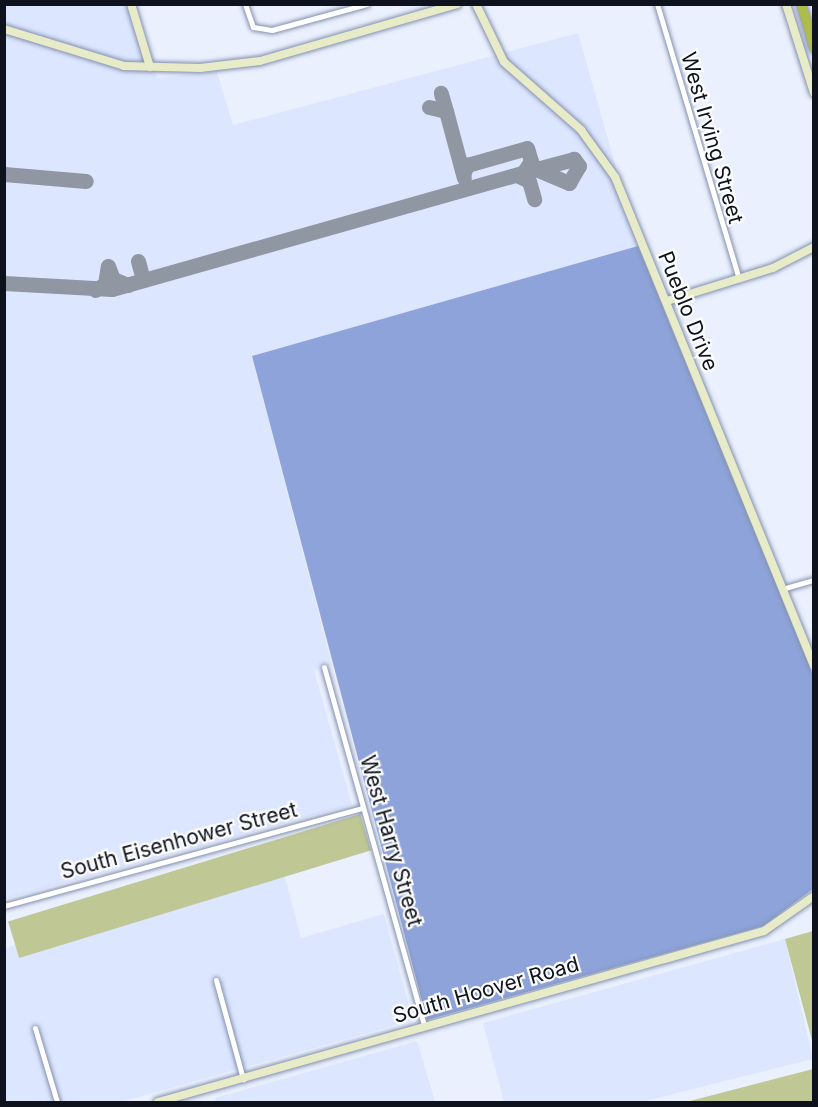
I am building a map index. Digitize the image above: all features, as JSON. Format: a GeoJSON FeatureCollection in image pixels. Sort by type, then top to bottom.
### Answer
{"type":"FeatureCollection","features":[{"type":"Feature","properties":{"kind":"highway"},"geometry":{"type":"LineString","coordinates":[[801,4],[813,48]]}},
{"type":"Feature","properties":{"kind":"street"},"geometry":{"type":"LineString","coordinates":[[131,4],[150,67]]}},
{"type":"Feature","properties":{"kind":"street"},"geometry":{"type":"LineString","coordinates":[[245,4],[254,27],[272,30],[368,4]]}},
{"type":"Feature","properties":{"kind":"street"},"geometry":{"type":"LineString","coordinates":[[4,29],[110,63],[150,67],[260,61],[457,4]]}},
{"type":"Feature","properties":{"kind":"street","name":"Pueblo Drive"},"geometry":{"type":"LineString","coordinates":[[476,4],[504,62],[601,153],[667,301],[813,666]]}},
{"type":"Feature","properties":{"kind":"street","name":"West Irving Street"},"geometry":{"type":"LineString","coordinates":[[657,4],[739,279]]}},
{"type":"Feature","properties":{"kind":"street"},"geometry":{"type":"LineString","coordinates":[[786,4],[813,93]]}},
{"type":"Feature","properties":{"kind":"street"},"geometry":{"type":"LineString","coordinates":[[803,256],[813,247]]}},
{"type":"Feature","properties":{"kind":"street"},"geometry":{"type":"LineString","coordinates":[[667,301],[803,256],[813,256]]}},
{"type":"Feature","properties":{"kind":"street"},"geometry":{"type":"LineString","coordinates":[[782,589],[813,580]]}},
{"type":"Feature","properties":{"kind":"street","name":"West Harry Street"},"geometry":{"type":"LineString","coordinates":[[324,667],[424,1026]]}},
{"type":"Feature","properties":{"kind":"street","name":"South Eisenhower Street"},"geometry":{"type":"LineString","coordinates":[[4,906],[363,808]]}},
{"type":"Feature","properties":{"kind":"street","name":"South Hoover Road"},"geometry":{"type":"LineString","coordinates":[[158,1102],[764,931],[813,896]]}},
{"type":"Feature","properties":{"kind":"street"},"geometry":{"type":"LineString","coordinates":[[216,981],[243,1079]]}},
{"type":"Feature","properties":{"kind":"street"},"geometry":{"type":"LineString","coordinates":[[35,1028],[57,1102]]}},
{"type":"Feature","properties":{"kind":"shaded area"},"geometry":{"type":"Polygon","coordinates":[[[5,5],[136,5],[157,78],[217,72],[233,125],[578,33],[638,246],[252,357],[332,665],[314,670],[352,805],[5,899],[5,5]]]}},
{"type":"Feature","properties":{"kind":"shaded area"},"geometry":{"type":"Polygon","coordinates":[[[284,874],[301,938],[384,914],[413,1020],[121,1102],[5,1102],[5,948],[284,874]]]}},
{"type":"Feature","properties":{"kind":"shaded area"},"geometry":{"type":"Polygon","coordinates":[[[785,939],[813,1059],[642,1102],[504,1102],[483,1023],[785,939]]]}},
{"type":"Feature","properties":{"kind":"shaded area"},"geometry":{"type":"Polygon","coordinates":[[[417,1041],[435,1102],[216,1102],[215,1098],[417,1041]]]}},
{"type":"Feature","properties":{"kind":"green space"},"geometry":{"type":"Polygon","coordinates":[[[360,814],[371,850],[19,958],[8,922],[360,814]]]}},
{"type":"Feature","properties":{"kind":"green space"},"geometry":{"type":"Polygon","coordinates":[[[814,931],[813,1044],[785,939],[814,931]]]}},
{"type":"Feature","properties":{"kind":"green space"},"geometry":{"type":"Polygon","coordinates":[[[813,1069],[813,1102],[686,1102],[813,1069]]]}},
{"type":"Feature","properties":{"kind":"water"},"geometry":{"type":"Polygon","coordinates":[[[638,246],[813,675],[813,889],[763,926],[427,1020],[252,356],[638,246]]]}},
{"type":"Feature","properties":{"kind":"taxiway"},"geometry":{"type":"LineString","coordinates":[[429,107],[446,111],[441,93]]}},
{"type":"Feature","properties":{"kind":"taxiway"},"geometry":{"type":"LineString","coordinates":[[446,111],[464,178]]}},
{"type":"Feature","properties":{"kind":"taxiway"},"geometry":{"type":"LineString","coordinates":[[464,172],[467,165],[527,148],[531,161],[523,173]]}},
{"type":"Feature","properties":{"kind":"taxiway"},"geometry":{"type":"LineString","coordinates":[[4,283],[112,289],[536,169],[569,183],[579,166],[574,159],[536,169]]}},
{"type":"Feature","properties":{"kind":"taxiway"},"geometry":{"type":"LineString","coordinates":[[4,174],[86,181]]}},
{"type":"Feature","properties":{"kind":"taxiway"},"geometry":{"type":"LineString","coordinates":[[517,175],[529,181],[534,199]]}},
{"type":"Feature","properties":{"kind":"taxiway"},"geometry":{"type":"LineString","coordinates":[[138,261],[141,272]]}},
{"type":"Feature","properties":{"kind":"taxiway"},"geometry":{"type":"LineString","coordinates":[[95,290],[105,284],[108,266],[113,279],[128,285]]}}]}
